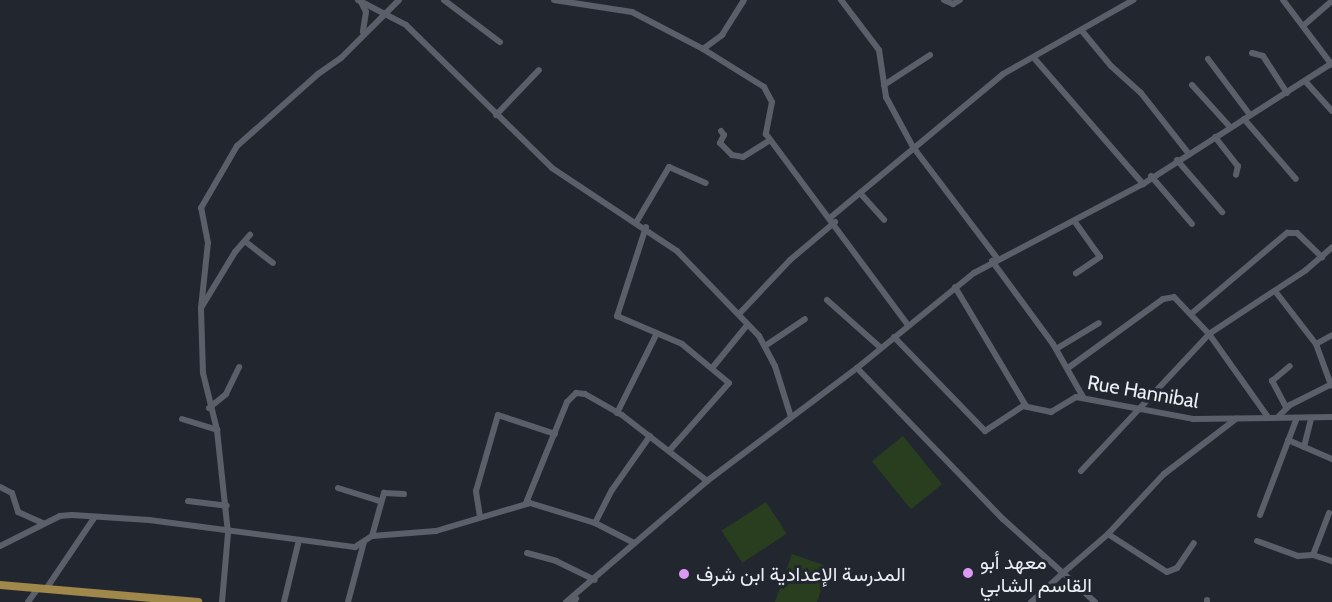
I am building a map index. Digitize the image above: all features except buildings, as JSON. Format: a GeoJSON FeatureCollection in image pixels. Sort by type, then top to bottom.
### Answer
{"type":"FeatureCollection","features":[{"type":"Feature","properties":{"kind":"main road"},"geometry":{"type":"LineString","coordinates":[[0,585],[198,602]]}},
{"type":"Feature","properties":{"kind":"street"},"geometry":{"type":"LineString","coordinates":[[222,602],[228,533],[227,506],[217,430],[209,408],[203,373],[201,308],[207,243],[201,208],[228,155],[362,36],[399,0]]}},
{"type":"Feature","properties":{"kind":"street"},"geometry":{"type":"LineString","coordinates":[[444,0],[500,42]]}},
{"type":"Feature","properties":{"kind":"street"},"geometry":{"type":"LineString","coordinates":[[554,0],[632,12],[703,49],[770,92],[772,102],[765,129],[770,140],[833,219],[908,324]]}},
{"type":"Feature","properties":{"kind":"street"},"geometry":{"type":"LineString","coordinates":[[703,49],[722,35],[744,0]]}},
{"type":"Feature","properties":{"kind":"street"},"geometry":{"type":"LineString","coordinates":[[841,0],[879,50],[886,97],[913,147],[1056,349],[1083,397]]}},
{"type":"Feature","properties":{"kind":"street"},"geometry":{"type":"LineString","coordinates":[[944,0],[952,4],[960,0]]}},
{"type":"Feature","properties":{"kind":"street"},"geometry":{"type":"LineString","coordinates":[[739,314],[790,260],[860,193],[1003,74],[1083,31],[1133,0]]}},
{"type":"Feature","properties":{"kind":"street"},"geometry":{"type":"LineString","coordinates":[[567,602],[707,481],[857,368],[955,287],[995,260],[1074,222],[1143,184],[1177,160],[1331,65],[1283,0]]}},
{"type":"Feature","properties":{"kind":"street"},"geometry":{"type":"LineString","coordinates":[[360,1],[406,25],[552,168],[646,227],[677,250],[739,314],[765,346],[791,417]]}},
{"type":"Feature","properties":{"kind":"street"},"geometry":{"type":"LineString","coordinates":[[360,1],[366,12],[362,36]]}},
{"type":"Feature","properties":{"kind":"street"},"geometry":{"type":"LineString","coordinates":[[1303,26],[1332,1]]}},
{"type":"Feature","properties":{"kind":"street"},"geometry":{"type":"LineString","coordinates":[[1083,31],[1111,66],[1141,93],[1188,154]]}},
{"type":"Feature","properties":{"kind":"street"},"geometry":{"type":"LineString","coordinates":[[1252,53],[1263,56],[1287,93]]}},
{"type":"Feature","properties":{"kind":"street"},"geometry":{"type":"LineString","coordinates":[[884,85],[930,55]]}},
{"type":"Feature","properties":{"kind":"street"},"geometry":{"type":"LineString","coordinates":[[1034,58],[1143,184]]}},
{"type":"Feature","properties":{"kind":"street"},"geometry":{"type":"LineString","coordinates":[[1208,59],[1247,117],[1296,179]]}},
{"type":"Feature","properties":{"kind":"street"},"geometry":{"type":"LineString","coordinates":[[496,115],[539,70]]}},
{"type":"Feature","properties":{"kind":"street"},"geometry":{"type":"LineString","coordinates":[[1305,81],[1332,111]]}},
{"type":"Feature","properties":{"kind":"street"},"geometry":{"type":"LineString","coordinates":[[1192,85],[1230,127]]}},
{"type":"Feature","properties":{"kind":"street"},"geometry":{"type":"LineString","coordinates":[[721,131],[724,135],[720,143],[732,155],[743,157],[770,140]]}},
{"type":"Feature","properties":{"kind":"street"},"geometry":{"type":"LineString","coordinates":[[1215,137],[1238,166],[1236,175]]}},
{"type":"Feature","properties":{"kind":"street"},"geometry":{"type":"LineString","coordinates":[[1177,160],[1222,212]]}},
{"type":"Feature","properties":{"kind":"street"},"geometry":{"type":"LineString","coordinates":[[637,222],[669,166],[706,183]]}},
{"type":"Feature","properties":{"kind":"street"},"geometry":{"type":"LineString","coordinates":[[1151,177],[1192,224]]}},
{"type":"Feature","properties":{"kind":"street"},"geometry":{"type":"LineString","coordinates":[[860,193],[884,220]]}},
{"type":"Feature","properties":{"kind":"street"},"geometry":{"type":"LineString","coordinates":[[1074,222],[1100,257],[1076,273]]}},
{"type":"Feature","properties":{"kind":"street"},"geometry":{"type":"LineString","coordinates":[[646,227],[616,316],[682,344],[728,380],[728,387],[670,450]]}},
{"type":"Feature","properties":{"kind":"street"},"geometry":{"type":"LineString","coordinates":[[1191,314],[1287,233],[1297,233],[1322,257]]}},
{"type":"Feature","properties":{"kind":"street"},"geometry":{"type":"LineString","coordinates":[[201,308],[235,252],[250,235]]}},
{"type":"Feature","properties":{"kind":"street"},"geometry":{"type":"LineString","coordinates":[[246,242],[273,263]]}},
{"type":"Feature","properties":{"kind":"street"},"geometry":{"type":"LineString","coordinates":[[1081,471],[1209,334],[1275,291],[1322,257],[1332,247]]}},
{"type":"Feature","properties":{"kind":"street"},"geometry":{"type":"LineString","coordinates":[[894,337],[982,430],[991,430],[1026,406],[955,287]]}},
{"type":"Feature","properties":{"kind":"street"},"geometry":{"type":"LineString","coordinates":[[1275,291],[1316,344],[1331,384],[1286,407],[1278,417]]}},
{"type":"Feature","properties":{"kind":"street"},"geometry":{"type":"LineString","coordinates":[[1068,368],[1163,299],[1174,297],[1209,334],[1268,417]]}},
{"type":"Feature","properties":{"kind":"street"},"geometry":{"type":"LineString","coordinates":[[827,300],[880,347]]}},
{"type":"Feature","properties":{"kind":"street"},"geometry":{"type":"LineString","coordinates":[[765,346],[805,319]]}},
{"type":"Feature","properties":{"kind":"street"},"geometry":{"type":"LineString","coordinates":[[1056,349],[1099,323]]}},
{"type":"Feature","properties":{"kind":"street"},"geometry":{"type":"LineString","coordinates":[[713,367],[748,324]]}},
{"type":"Feature","properties":{"kind":"street"},"geometry":{"type":"LineString","coordinates":[[617,412],[657,333]]}},
{"type":"Feature","properties":{"kind":"street"},"geometry":{"type":"LineString","coordinates":[[1316,344],[1332,336]]}},
{"type":"Feature","properties":{"kind":"street"},"geometry":{"type":"LineString","coordinates":[[1286,407],[1272,381],[1290,366]]}},
{"type":"Feature","properties":{"kind":"street"},"geometry":{"type":"LineString","coordinates":[[209,408],[226,394],[239,367]]}},
{"type":"Feature","properties":{"kind":"street"},"geometry":{"type":"LineString","coordinates":[[857,368],[1003,519],[1095,602]]}},
{"type":"Feature","properties":{"kind":"street"},"geometry":{"type":"LineString","coordinates":[[526,503],[569,398],[576,393],[585,394],[617,412],[670,450],[707,481]]}},
{"type":"Feature","properties":{"kind":"street","name":"Rue Hannibal"},"geometry":{"type":"LineString","coordinates":[[1026,406],[1051,412],[1068,400],[1083,397],[1192,419],[1278,417],[1296,420],[1332,417]]}},
{"type":"Feature","properties":{"kind":"street"},"geometry":{"type":"LineString","coordinates":[[480,517],[476,491],[498,415],[555,434]]}},
{"type":"Feature","properties":{"kind":"street"},"geometry":{"type":"LineString","coordinates":[[1031,602],[1108,534],[1164,474],[1237,418]]}},
{"type":"Feature","properties":{"kind":"street"},"geometry":{"type":"LineString","coordinates":[[182,419],[217,430]]}},
{"type":"Feature","properties":{"kind":"street"},"geometry":{"type":"LineString","coordinates":[[1304,447],[1311,419]]}},
{"type":"Feature","properties":{"kind":"street"},"geometry":{"type":"LineString","coordinates":[[1260,515],[1296,420]]}},
{"type":"Feature","properties":{"kind":"street"},"geometry":{"type":"LineString","coordinates":[[595,523],[612,490],[650,436]]}},
{"type":"Feature","properties":{"kind":"street"},"geometry":{"type":"LineString","coordinates":[[1288,440],[1332,459]]}},
{"type":"Feature","properties":{"kind":"street"},"geometry":{"type":"LineString","coordinates":[[0,487],[12,493],[18,512],[43,523]]}},
{"type":"Feature","properties":{"kind":"street"},"geometry":{"type":"LineString","coordinates":[[338,488],[380,501]]}},
{"type":"Feature","properties":{"kind":"street"},"geometry":{"type":"LineString","coordinates":[[372,536],[380,501],[387,491],[404,494]]}},
{"type":"Feature","properties":{"kind":"street"},"geometry":{"type":"LineString","coordinates":[[188,501],[227,506]]}},
{"type":"Feature","properties":{"kind":"street"},"geometry":{"type":"LineString","coordinates":[[0,546],[60,516],[149,520],[228,533],[355,547],[372,536],[436,531],[526,503],[595,523],[633,543]]}},
{"type":"Feature","properties":{"kind":"street"},"geometry":{"type":"LineString","coordinates":[[1313,555],[1329,513]]}},
{"type":"Feature","properties":{"kind":"street"},"geometry":{"type":"LineString","coordinates":[[28,602],[42,589],[94,518]]}},
{"type":"Feature","properties":{"kind":"street"},"geometry":{"type":"LineString","coordinates":[[1108,534],[1167,572],[1177,568],[1194,543]]}},
{"type":"Feature","properties":{"kind":"street"},"geometry":{"type":"LineString","coordinates":[[284,602],[299,540]]}},
{"type":"Feature","properties":{"kind":"street"},"geometry":{"type":"LineString","coordinates":[[1257,540],[1298,556],[1313,555],[1332,561]]}},
{"type":"Feature","properties":{"kind":"street"},"geometry":{"type":"LineString","coordinates":[[348,602],[365,542]]}},
{"type":"Feature","properties":{"kind":"street"},"geometry":{"type":"LineString","coordinates":[[527,553],[556,561],[595,579]]}},
{"type":"Feature","properties":{"kind":"street"},"geometry":{"type":"LineString","coordinates":[[575,601],[585,588]]}},
{"type":"Feature","properties":{"kind":"green space"},"geometry":{"type":"Polygon","coordinates":[[[903,436],[942,484],[911,509],[872,461],[903,436]]]}},
{"type":"Feature","properties":{"kind":"green space"},"geometry":{"type":"Polygon","coordinates":[[[766,502],[787,534],[742,563],[722,531],[766,502]]]}},
{"type":"Feature","properties":{"kind":"green space"},"geometry":{"type":"Polygon","coordinates":[[[792,554],[829,567],[817,602],[775,602],[792,554]]]}},
{"type":"Feature","properties":{"kind":"place","name":"معهد أبو القاسم الشابي"},"geometry":{"type":"Point","coordinates":[968,573]}},
{"type":"Feature","properties":{"kind":"place","name":"المدرسة الإعدادية ابن شرف"},"geometry":{"type":"Point","coordinates":[684,574]}}]}
